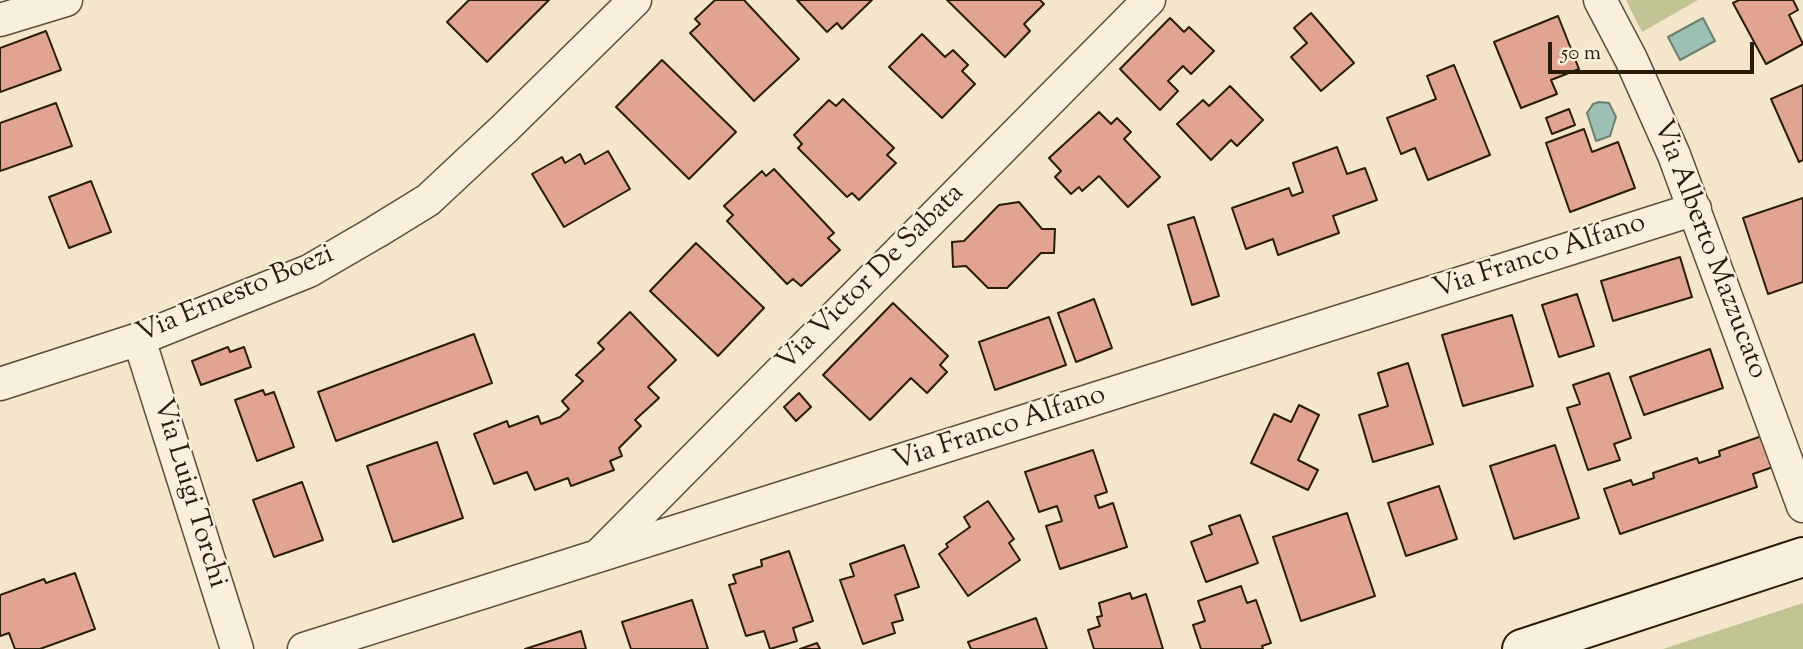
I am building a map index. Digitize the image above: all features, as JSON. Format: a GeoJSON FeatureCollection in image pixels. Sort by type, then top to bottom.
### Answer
{"type":"FeatureCollection","features":[{"type":"Feature","properties":{"kind":"street"},"geometry":{"type":"LineString","coordinates":[[0,20],[66,0]]}},
{"type":"Feature","properties":{"kind":"street","name":"Via Ernesto Boezi"},"geometry":{"type":"LineString","coordinates":[[0,384],[139,339],[310,271],[428,200],[635,0]]}},
{"type":"Feature","properties":{"kind":"street","name":"Via Victor De Sabata"},"geometry":{"type":"LineString","coordinates":[[596,558],[1149,0]]}},
{"type":"Feature","properties":{"kind":"street","name":"Via Alberto Mazzucato"},"geometry":{"type":"LineString","coordinates":[[1600,0],[1657,113],[1695,209],[1803,506]]}},
{"type":"Feature","properties":{"kind":"street","name":"Via Franco Alfano"},"geometry":{"type":"LineString","coordinates":[[304,649],[1695,209]]}},
{"type":"Feature","properties":{"kind":"street","name":"Via Luigi Torchi"},"geometry":{"type":"LineString","coordinates":[[139,339],[237,649]]}},
{"type":"Feature","properties":{"kind":"street"},"geometry":{"type":"LineString","coordinates":[[1522,649],[1803,557]]}},
{"type":"Feature","properties":{"kind":"green space"},"geometry":{"type":"Polygon","coordinates":[[[1626,0],[1698,0],[1642,32],[1626,0]]]}},
{"type":"Feature","properties":{"kind":"green space"},"geometry":{"type":"Polygon","coordinates":[[[1803,603],[1803,649],[1663,649],[1803,603]]]}},
{"type":"Feature","properties":{"kind":"water"},"geometry":{"type":"Polygon","coordinates":[[[1703,18],[1715,41],[1680,60],[1668,37],[1703,18]]]}},
{"type":"Feature","properties":{"kind":"water"},"geometry":{"type":"Polygon","coordinates":[[[1609,103],[1616,117],[1610,136],[1596,141],[1587,113],[1593,104],[1609,103]]]}},
{"type":"Feature","properties":{"kind":"building"},"geometry":{"type":"Polygon","coordinates":[[[469,0],[549,0],[487,62],[447,22],[469,0]]]}},
{"type":"Feature","properties":{"kind":"building"},"geometry":{"type":"Polygon","coordinates":[[[715,0],[744,0],[799,59],[754,101],[690,33],[700,24],[695,19],[715,0]]]}},
{"type":"Feature","properties":{"kind":"building"},"geometry":{"type":"Polygon","coordinates":[[[797,0],[872,0],[842,29],[837,23],[827,32],[797,0]]]}},
{"type":"Feature","properties":{"kind":"building"},"geometry":{"type":"Polygon","coordinates":[[[947,0],[1040,0],[1044,4],[1024,24],[1030,31],[1005,57],[947,0]]]}},
{"type":"Feature","properties":{"kind":"building"},"geometry":{"type":"Polygon","coordinates":[[[1739,0],[1793,0],[1798,10],[1789,15],[1803,44],[1766,64],[1733,3],[1739,0]]]}},
{"type":"Feature","properties":{"kind":"building"},"geometry":{"type":"Polygon","coordinates":[[[1311,13],[1354,63],[1321,91],[1291,57],[1307,43],[1294,28],[1311,13]]]}},
{"type":"Feature","properties":{"kind":"building"},"geometry":{"type":"Polygon","coordinates":[[[1558,16],[1579,69],[1551,80],[1557,94],[1521,108],[1494,42],[1558,16]]]}},
{"type":"Feature","properties":{"kind":"building"},"geometry":{"type":"Polygon","coordinates":[[[1170,18],[1184,32],[1189,27],[1214,51],[1191,74],[1183,66],[1168,81],[1178,91],[1160,110],[1120,69],[1170,18]]]}},
{"type":"Feature","properties":{"kind":"building"},"geometry":{"type":"Polygon","coordinates":[[[46,31],[61,70],[0,92],[0,48],[46,31]]]}},
{"type":"Feature","properties":{"kind":"building"},"geometry":{"type":"Polygon","coordinates":[[[922,34],[945,57],[953,50],[968,65],[962,71],[975,84],[942,118],[889,67],[922,34]]]}},
{"type":"Feature","properties":{"kind":"building"},"geometry":{"type":"Polygon","coordinates":[[[662,60],[736,132],[689,179],[616,107],[662,60]]]}},
{"type":"Feature","properties":{"kind":"building"},"geometry":{"type":"Polygon","coordinates":[[[1454,65],[1490,155],[1428,180],[1415,148],[1401,154],[1387,118],[1436,99],[1427,76],[1454,65]]]}},
{"type":"Feature","properties":{"kind":"building"},"geometry":{"type":"Polygon","coordinates":[[[1803,85],[1803,160],[1799,162],[1771,99],[1803,85]]]}},
{"type":"Feature","properties":{"kind":"building"},"geometry":{"type":"Polygon","coordinates":[[[1230,86],[1263,120],[1237,146],[1231,140],[1211,160],[1177,124],[1203,100],[1209,106],[1230,86]]]}},
{"type":"Feature","properties":{"kind":"building"},"geometry":{"type":"Polygon","coordinates":[[[843,99],[894,148],[887,155],[896,163],[859,200],[852,193],[847,197],[798,148],[802,144],[794,135],[829,100],[836,106],[843,99]]]}},
{"type":"Feature","properties":{"kind":"building"},"geometry":{"type":"Polygon","coordinates":[[[56,103],[72,146],[0,171],[0,123],[56,103]]]}},
{"type":"Feature","properties":{"kind":"building"},"geometry":{"type":"Polygon","coordinates":[[[1569,109],[1575,125],[1552,134],[1546,118],[1569,109]]]}},
{"type":"Feature","properties":{"kind":"building"},"geometry":{"type":"Polygon","coordinates":[[[1099,112],[1111,124],[1117,118],[1131,132],[1124,139],[1160,177],[1128,207],[1099,176],[1082,191],[1079,187],[1071,194],[1055,177],[1061,171],[1049,158],[1099,112]]]}},
{"type":"Feature","properties":{"kind":"building"},"geometry":{"type":"Polygon","coordinates":[[[1584,129],[1592,152],[1618,142],[1635,188],[1570,212],[1546,143],[1584,129]]]}},
{"type":"Feature","properties":{"kind":"building"},"geometry":{"type":"Polygon","coordinates":[[[1337,147],[1347,174],[1365,168],[1377,200],[1333,216],[1339,233],[1278,255],[1273,239],[1246,249],[1232,208],[1289,188],[1292,196],[1303,192],[1293,163],[1337,147]]]}},
{"type":"Feature","properties":{"kind":"building"},"geometry":{"type":"Polygon","coordinates":[[[608,151],[630,189],[564,227],[532,174],[562,157],[565,163],[580,154],[585,164],[608,151]]]}},
{"type":"Feature","properties":{"kind":"building"},"geometry":{"type":"Polygon","coordinates":[[[774,169],[834,233],[828,238],[840,250],[801,286],[793,279],[787,284],[727,221],[733,215],[724,206],[762,171],[766,176],[774,169]]]}},
{"type":"Feature","properties":{"kind":"building"},"geometry":{"type":"Polygon","coordinates":[[[91,181],[111,232],[69,248],[49,197],[91,181]]]}},
{"type":"Feature","properties":{"kind":"building"},"geometry":{"type":"Polygon","coordinates":[[[1803,198],[1803,282],[1768,294],[1743,218],[1803,198]]]}},
{"type":"Feature","properties":{"kind":"building"},"geometry":{"type":"Polygon","coordinates":[[[1019,202],[1042,229],[1055,229],[1054,253],[1041,253],[1007,288],[988,288],[966,266],[953,267],[952,242],[964,241],[999,205],[1019,202]]]}},
{"type":"Feature","properties":{"kind":"building"},"geometry":{"type":"Polygon","coordinates":[[[1194,217],[1219,296],[1192,305],[1168,225],[1194,217]]]}},
{"type":"Feature","properties":{"kind":"building"},"geometry":{"type":"Polygon","coordinates":[[[696,243],[764,308],[718,356],[650,291],[696,243]]]}},
{"type":"Feature","properties":{"kind":"building"},"geometry":{"type":"Polygon","coordinates":[[[1680,257],[1692,297],[1613,321],[1601,281],[1680,257]]]}},
{"type":"Feature","properties":{"kind":"building"},"geometry":{"type":"Polygon","coordinates":[[[1577,294],[1594,346],[1559,357],[1542,305],[1577,294]]]}},
{"type":"Feature","properties":{"kind":"building"},"geometry":{"type":"Polygon","coordinates":[[[1094,299],[1112,348],[1076,362],[1058,313],[1094,299]]]}},
{"type":"Feature","properties":{"kind":"building"},"geometry":{"type":"Polygon","coordinates":[[[893,303],[948,356],[940,365],[947,372],[927,393],[911,378],[870,420],[823,375],[893,303]]]}},
{"type":"Feature","properties":{"kind":"building"},"geometry":{"type":"Polygon","coordinates":[[[630,312],[676,360],[648,387],[659,398],[635,420],[641,426],[619,448],[622,456],[610,461],[614,470],[571,486],[568,478],[535,490],[527,472],[494,484],[474,434],[507,421],[509,427],[538,416],[541,424],[560,417],[569,409],[562,401],[583,381],[576,375],[604,349],[598,343],[630,312]]]}},
{"type":"Feature","properties":{"kind":"building"},"geometry":{"type":"Polygon","coordinates":[[[1512,315],[1533,386],[1463,406],[1442,335],[1512,315]]]}},
{"type":"Feature","properties":{"kind":"building"},"geometry":{"type":"Polygon","coordinates":[[[1049,317],[1066,365],[995,390],[979,342],[1049,317]]]}},
{"type":"Feature","properties":{"kind":"building"},"geometry":{"type":"Polygon","coordinates":[[[474,334],[492,383],[336,441],[318,392],[474,334]]]}},
{"type":"Feature","properties":{"kind":"building"},"geometry":{"type":"Polygon","coordinates":[[[228,347],[230,352],[244,347],[251,367],[201,385],[192,361],[228,347]]]}},
{"type":"Feature","properties":{"kind":"building"},"geometry":{"type":"Polygon","coordinates":[[[1710,349],[1723,388],[1644,415],[1630,377],[1710,349]]]}},
{"type":"Feature","properties":{"kind":"building"},"geometry":{"type":"Polygon","coordinates":[[[1408,363],[1433,444],[1373,462],[1359,415],[1388,406],[1378,373],[1408,363]]]}},
{"type":"Feature","properties":{"kind":"building"},"geometry":{"type":"Polygon","coordinates":[[[1609,373],[1631,438],[1614,444],[1620,460],[1588,470],[1567,408],[1580,404],[1573,385],[1609,373]]]}},
{"type":"Feature","properties":{"kind":"building"},"geometry":{"type":"Polygon","coordinates":[[[263,390],[265,395],[274,392],[294,447],[257,461],[235,400],[263,390]]]}},
{"type":"Feature","properties":{"kind":"building"},"geometry":{"type":"Polygon","coordinates":[[[799,393],[811,407],[796,421],[784,407],[799,393]]]}},
{"type":"Feature","properties":{"kind":"building"},"geometry":{"type":"Polygon","coordinates":[[[1299,405],[1319,415],[1298,460],[1318,470],[1308,490],[1251,463],[1274,414],[1291,422],[1299,405]]]}},
{"type":"Feature","properties":{"kind":"building"},"geometry":{"type":"Polygon","coordinates":[[[1762,436],[1773,467],[1753,474],[1757,487],[1620,534],[1604,489],[1631,480],[1633,485],[1654,478],[1653,473],[1697,458],[1699,463],[1720,456],[1719,451],[1762,436]]]}},
{"type":"Feature","properties":{"kind":"building"},"geometry":{"type":"Polygon","coordinates":[[[437,442],[463,518],[393,542],[367,466],[437,442]]]}},
{"type":"Feature","properties":{"kind":"building"},"geometry":{"type":"Polygon","coordinates":[[[1555,445],[1579,518],[1514,539],[1490,466],[1555,445]]]}},
{"type":"Feature","properties":{"kind":"building"},"geometry":{"type":"Polygon","coordinates":[[[1093,450],[1107,492],[1095,496],[1099,508],[1113,503],[1127,547],[1060,569],[1046,526],[1062,521],[1057,506],[1039,512],[1025,472],[1093,450]]]}},
{"type":"Feature","properties":{"kind":"building"},"geometry":{"type":"Polygon","coordinates":[[[302,482],[323,540],[274,557],[253,500],[302,482]]]}},
{"type":"Feature","properties":{"kind":"building"},"geometry":{"type":"Polygon","coordinates":[[[1439,486],[1457,539],[1406,556],[1388,503],[1439,486]]]}},
{"type":"Feature","properties":{"kind":"building"},"geometry":{"type":"Polygon","coordinates":[[[988,501],[1014,539],[1009,543],[1020,560],[968,596],[939,554],[948,547],[946,544],[970,527],[964,517],[988,501]]]}},
{"type":"Feature","properties":{"kind":"building"},"geometry":{"type":"Polygon","coordinates":[[[1347,513],[1375,596],[1301,621],[1273,537],[1347,513]]]}},
{"type":"Feature","properties":{"kind":"building"},"geometry":{"type":"Polygon","coordinates":[[[1240,515],[1258,563],[1206,582],[1191,542],[1212,534],[1209,526],[1240,515]]]}},
{"type":"Feature","properties":{"kind":"building"},"geometry":{"type":"Polygon","coordinates":[[[904,545],[919,587],[895,595],[903,620],[892,623],[895,633],[863,644],[840,580],[854,576],[850,564],[904,545]]]}},
{"type":"Feature","properties":{"kind":"building"},"geometry":{"type":"Polygon","coordinates":[[[789,551],[813,621],[793,628],[797,641],[770,649],[764,631],[746,636],[729,585],[736,583],[733,575],[762,566],[761,560],[789,551]]]}},
{"type":"Feature","properties":{"kind":"building"},"geometry":{"type":"Polygon","coordinates":[[[75,573],[95,629],[40,649],[15,649],[9,633],[0,636],[0,595],[44,579],[46,583],[75,573]]]}},
{"type":"Feature","properties":{"kind":"building"},"geometry":{"type":"Polygon","coordinates":[[[1241,586],[1247,603],[1256,600],[1271,643],[1262,646],[1263,649],[1201,649],[1193,625],[1205,621],[1198,601],[1241,586]]]}},
{"type":"Feature","properties":{"kind":"building"},"geometry":{"type":"Polygon","coordinates":[[[1130,593],[1132,599],[1146,594],[1163,649],[1094,649],[1088,630],[1100,626],[1097,617],[1102,616],[1099,603],[1130,593]]]}},
{"type":"Feature","properties":{"kind":"building"},"geometry":{"type":"Polygon","coordinates":[[[692,600],[708,649],[631,649],[622,622],[692,600]]]}},
{"type":"Feature","properties":{"kind":"building"},"geometry":{"type":"Polygon","coordinates":[[[1036,618],[1047,649],[971,649],[968,642],[1036,618]]]}},
{"type":"Feature","properties":{"kind":"building"},"geometry":{"type":"Polygon","coordinates":[[[581,631],[586,649],[525,649],[581,631]]]}},
{"type":"Feature","properties":{"kind":"building"},"geometry":{"type":"Polygon","coordinates":[[[817,643],[820,649],[800,649],[817,643]]]}}]}
